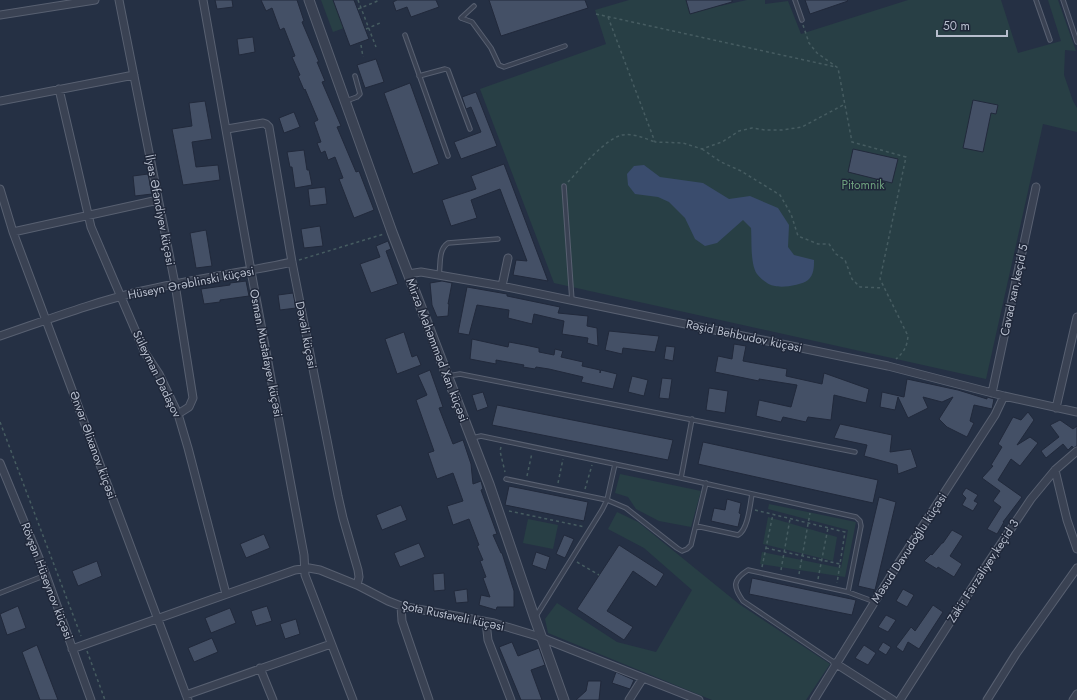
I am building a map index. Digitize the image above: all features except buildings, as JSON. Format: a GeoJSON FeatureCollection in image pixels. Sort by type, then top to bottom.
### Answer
{"type":"FeatureCollection","features":[{"type":"Feature","properties":{"kind":"street"},"geometry":{"type":"LineString","coordinates":[[0,15],[95,0]]}},
{"type":"Feature","properties":{"kind":"street","name":"İlyas Əfəndiyev küçəsi"},"geometry":{"type":"LineString","coordinates":[[119,0],[175,284],[193,398],[189,407],[178,414]]}},
{"type":"Feature","properties":{"kind":"street","name":"Osman Mustafayev küçəsi"},"geometry":{"type":"LineString","coordinates":[[203,0],[308,584],[352,700]]}},
{"type":"Feature","properties":{"kind":"street","name":"Mirzə Məhəmməd Xan küçəsi"},"geometry":{"type":"LineString","coordinates":[[308,0],[408,274],[489,484],[564,700]]}},
{"type":"Feature","properties":{"kind":"street"},"geometry":{"type":"LineString","coordinates":[[0,101],[134,75]]}},
{"type":"Feature","properties":{"kind":"street","name":"Süleyman Dadaşov"},"geometry":{"type":"LineString","coordinates":[[59,89],[91,227],[122,296],[145,354],[159,374],[178,414],[226,594]]}},
{"type":"Feature","properties":{"kind":"street","name":"Dəvəli küçəsi"},"geometry":{"type":"LineString","coordinates":[[227,129],[263,123],[269,127],[292,262],[338,496],[358,570],[359,577],[357,585]]}},
{"type":"Feature","properties":{"kind":"street","name":"Cavad xan,keçid 5"},"geometry":{"type":"LineString","coordinates":[[992,393],[1036,187]]}},
{"type":"Feature","properties":{"kind":"street","name":"Ənvər Əlixanov küçəsi"},"geometry":{"type":"LineString","coordinates":[[0,189],[13,232],[187,697]]}},
{"type":"Feature","properties":{"kind":"street"},"geometry":{"type":"LineString","coordinates":[[13,232],[158,200]]}},
{"type":"Feature","properties":{"kind":"street"},"geometry":{"type":"LineString","coordinates":[[502,286],[508,258]]}},
{"type":"Feature","properties":{"kind":"street","name":"Hüseyn Ərəblinski küçəsi"},"geometry":{"type":"LineString","coordinates":[[0,336],[122,296],[175,284],[251,271],[292,262]]}},
{"type":"Feature","properties":{"kind":"street","name":"Rəşid Behbudov küçəsi"},"geometry":{"type":"LineString","coordinates":[[408,274],[421,272],[502,286],[888,366],[1004,396],[1077,412]]}},
{"type":"Feature","properties":{"kind":"street"},"geometry":{"type":"LineString","coordinates":[[1056,408],[1077,316]]}},
{"type":"Feature","properties":{"kind":"street","name":"Məsud Davudoğlu küçəsi"},"geometry":{"type":"LineString","coordinates":[[814,700],[836,663],[995,415],[1004,396]]}},
{"type":"Feature","properties":{"kind":"street","name":"Zakir Fərzəliyev,keçid 3"},"geometry":{"type":"LineString","coordinates":[[900,700],[1031,499],[1055,470],[1077,452]]}},
{"type":"Feature","properties":{"kind":"street","name":"Rövşən Hüseynov küçəsi"},"geometry":{"type":"LineString","coordinates":[[0,463],[46,575],[91,700]]}},
{"type":"Feature","properties":{"kind":"street"},"geometry":{"type":"LineString","coordinates":[[1055,470],[1067,520],[1077,549]]}},
{"type":"Feature","properties":{"kind":"street","name":"Şota Rustaveli küçəsi"},"geometry":{"type":"LineString","coordinates":[[72,649],[295,570],[305,568],[320,570],[357,585],[401,606],[486,622],[541,637],[699,700]]}},
{"type":"Feature","properties":{"kind":"street"},"geometry":{"type":"LineString","coordinates":[[987,700],[1016,654],[1077,568]]}},
{"type":"Feature","properties":{"kind":"street"},"geometry":{"type":"LineString","coordinates":[[401,606],[402,621],[430,700]]}},
{"type":"Feature","properties":{"kind":"street"},"geometry":{"type":"LineString","coordinates":[[486,622],[488,640],[511,700]]}},
{"type":"Feature","properties":{"kind":"street"},"geometry":{"type":"LineString","coordinates":[[187,697],[260,668],[331,644]]}},
{"type":"Feature","properties":{"kind":"street"},"geometry":{"type":"LineString","coordinates":[[836,663],[893,700]]}},
{"type":"Feature","properties":{"kind":"street"},"geometry":{"type":"LineString","coordinates":[[260,668],[272,700]]}},
{"type":"Feature","properties":{"kind":"street"},"geometry":{"type":"LineString","coordinates":[[629,700],[643,678]]}},
{"type":"Feature","properties":{"kind":"street"},"geometry":{"type":"LineString","coordinates":[[1073,700],[1077,694]]}},
{"type":"Feature","properties":{"kind":"lane"},"geometry":{"type":"LineString","coordinates":[[795,0],[802,20]]}},
{"type":"Feature","properties":{"kind":"lane"},"geometry":{"type":"LineString","coordinates":[[1036,0],[1050,40]]}},
{"type":"Feature","properties":{"kind":"lane"},"geometry":{"type":"LineString","coordinates":[[1063,0],[1075,32],[1077,42]]}},
{"type":"Feature","properties":{"kind":"lane"},"geometry":{"type":"LineString","coordinates":[[474,6],[461,18],[472,22],[491,48],[499,65],[504,67],[565,46]]}},
{"type":"Feature","properties":{"kind":"lane"},"geometry":{"type":"LineString","coordinates":[[405,35],[448,156]]}},
{"type":"Feature","properties":{"kind":"lane"},"geometry":{"type":"LineString","coordinates":[[419,76],[444,69],[448,70],[470,129]]}},
{"type":"Feature","properties":{"kind":"lane"},"geometry":{"type":"LineString","coordinates":[[345,101],[357,97],[360,94],[355,76]]}},
{"type":"Feature","properties":{"kind":"lane"},"geometry":{"type":"LineString","coordinates":[[564,186],[572,301]]}},
{"type":"Feature","properties":{"kind":"lane"},"geometry":{"type":"LineString","coordinates":[[439,275],[441,251],[443,246],[448,243],[498,239]]}},
{"type":"Feature","properties":{"kind":"lane"},"geometry":{"type":"LineString","coordinates":[[447,376],[460,374],[855,452]]}},
{"type":"Feature","properties":{"kind":"lane"},"geometry":{"type":"LineString","coordinates":[[681,478],[692,419]]}},
{"type":"Feature","properties":{"kind":"lane"},"geometry":{"type":"LineString","coordinates":[[471,438],[481,436],[706,483],[852,516],[860,521],[861,526],[848,592]]}},
{"type":"Feature","properties":{"kind":"lane"},"geometry":{"type":"LineString","coordinates":[[535,619],[607,500],[615,464]]}},
{"type":"Feature","properties":{"kind":"lane"},"geometry":{"type":"LineString","coordinates":[[506,479],[607,500],[626,508],[682,551],[687,549],[691,544],[706,483]]}},
{"type":"Feature","properties":{"kind":"lane"},"geometry":{"type":"LineString","coordinates":[[696,526],[738,535],[741,534],[745,528],[752,494]]}},
{"type":"Feature","properties":{"kind":"lane"},"geometry":{"type":"LineString","coordinates":[[836,663],[743,601],[735,584],[739,576],[748,570],[836,588],[875,602]]}},
{"type":"Feature","properties":{"kind":"lane"},"geometry":{"type":"LineString","coordinates":[[0,593],[46,575]]}},
{"type":"Feature","properties":{"kind":"path"},"geometry":{"type":"LineString","coordinates":[[358,0],[376,47]]}},
{"type":"Feature","properties":{"kind":"path"},"geometry":{"type":"LineString","coordinates":[[358,9],[380,0]]}},
{"type":"Feature","properties":{"kind":"path"},"geometry":{"type":"LineString","coordinates":[[596,14],[838,68]]}},
{"type":"Feature","properties":{"kind":"path"},"geometry":{"type":"LineString","coordinates":[[608,17],[654,142]]}},
{"type":"Feature","properties":{"kind":"path"},"geometry":{"type":"LineString","coordinates":[[802,20],[809,43],[817,53],[838,68],[852,142],[906,157],[881,268],[880,279],[883,288],[908,336],[907,345],[903,352],[888,366]]}},
{"type":"Feature","properties":{"kind":"path"},"geometry":{"type":"LineString","coordinates":[[366,29],[380,23]]}},
{"type":"Feature","properties":{"kind":"path"},"geometry":{"type":"LineString","coordinates":[[360,44],[364,57]]}},
{"type":"Feature","properties":{"kind":"path"},"geometry":{"type":"LineString","coordinates":[[702,149],[722,142],[739,131],[752,128],[776,130],[802,127],[845,104]]}},
{"type":"Feature","properties":{"kind":"path"},"geometry":{"type":"LineString","coordinates":[[564,186],[604,145],[621,135],[637,136],[654,142],[683,143],[702,149],[721,162],[741,171],[780,195],[791,214],[798,236],[818,244],[830,244],[836,254],[845,260],[852,279],[860,288],[883,288]]}},
{"type":"Feature","properties":{"kind":"path"},"geometry":{"type":"LineString","coordinates":[[292,262],[384,234]]}},
{"type":"Feature","properties":{"kind":"path"},"geometry":{"type":"LineString","coordinates":[[0,422],[105,700]]}},
{"type":"Feature","properties":{"kind":"path"},"geometry":{"type":"LineString","coordinates":[[502,441],[500,451],[506,479]]}},
{"type":"Feature","properties":{"kind":"path"},"geometry":{"type":"LineString","coordinates":[[525,483],[533,447]]}},
{"type":"Feature","properties":{"kind":"path"},"geometry":{"type":"LineString","coordinates":[[557,490],[565,454]]}},
{"type":"Feature","properties":{"kind":"path"},"geometry":{"type":"LineString","coordinates":[[584,496],[593,460]]}},
{"type":"Feature","properties":{"kind":"path"},"geometry":{"type":"LineString","coordinates":[[798,580],[811,507]]}},
{"type":"Feature","properties":{"kind":"path"},"geometry":{"type":"LineString","coordinates":[[749,509],[845,532],[836,588]]}},
{"type":"Feature","properties":{"kind":"path"},"geometry":{"type":"LineString","coordinates":[[509,511],[591,528]]}},
{"type":"Feature","properties":{"kind":"path"},"geometry":{"type":"LineString","coordinates":[[761,573],[773,514]]}},
{"type":"Feature","properties":{"kind":"path"},"geometry":{"type":"LineString","coordinates":[[780,577],[790,519]]}},
{"type":"Feature","properties":{"kind":"path"},"geometry":{"type":"LineString","coordinates":[[817,584],[828,528]]}},
{"type":"Feature","properties":{"kind":"path"},"geometry":{"type":"LineString","coordinates":[[766,548],[840,564]]}},
{"type":"Feature","properties":{"kind":"path"},"geometry":{"type":"LineString","coordinates":[[572,559],[599,575]]}},
{"type":"Feature","properties":{"kind":"green space"},"geometry":{"type":"Polygon","coordinates":[[[321,0],[333,0],[344,28],[333,32],[321,0]]]}},
{"type":"Feature","properties":{"kind":"green space","name":"Pitomnik"},"geometry":{"type":"Polygon","coordinates":[[[629,0],[718,0],[720,6],[747,0],[765,0],[765,4],[788,1],[801,34],[908,0],[1001,0],[1018,53],[1061,41],[1048,0],[1058,0],[1076,51],[1065,50],[1064,75],[1077,108],[1077,132],[1043,124],[986,379],[554,283],[480,89],[606,44],[595,10],[629,0]]]}},
{"type":"Feature","properties":{"kind":"green space"},"geometry":{"type":"Polygon","coordinates":[[[620,474],[701,491],[691,527],[659,521],[636,509],[628,497],[615,493],[620,474]]]}},
{"type":"Feature","properties":{"kind":"green space"},"geometry":{"type":"Polygon","coordinates":[[[769,504],[856,522],[845,577],[760,564],[762,552],[841,568],[848,530],[768,509],[769,504]]]}},
{"type":"Feature","properties":{"kind":"green space"},"geometry":{"type":"Polygon","coordinates":[[[617,512],[638,522],[739,604],[830,664],[806,700],[712,700],[548,633],[545,619],[557,603],[617,642],[656,652],[692,590],[644,548],[608,529],[617,512]]]}},
{"type":"Feature","properties":{"kind":"green space"},"geometry":{"type":"Polygon","coordinates":[[[768,517],[837,537],[833,561],[763,544],[768,517]]]}},
{"type":"Feature","properties":{"kind":"green space"},"geometry":{"type":"Polygon","coordinates":[[[528,519],[558,525],[553,549],[523,543],[528,519]]]}},
{"type":"Feature","properties":{"kind":"water"},"geometry":{"type":"Polygon","coordinates":[[[644,165],[660,177],[703,183],[729,199],[750,196],[778,208],[789,225],[788,247],[794,255],[814,260],[813,271],[810,278],[805,282],[783,287],[772,285],[763,280],[757,274],[753,264],[751,228],[743,220],[717,243],[705,246],[695,239],[685,218],[669,202],[658,197],[635,194],[628,185],[627,174],[634,166],[644,165]]]}}]}
